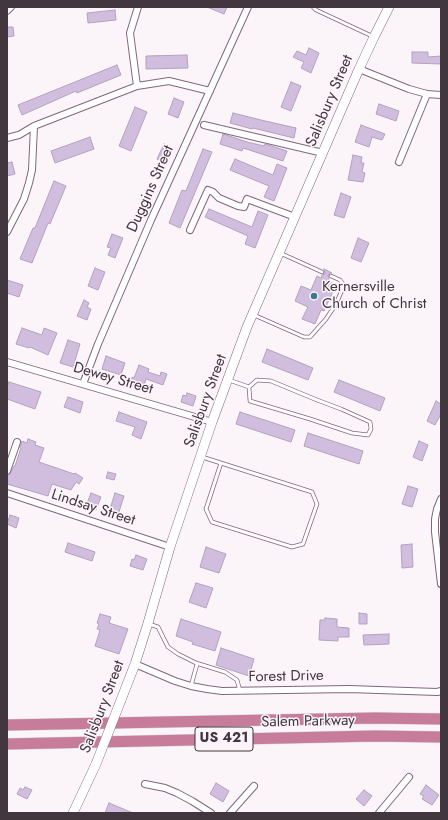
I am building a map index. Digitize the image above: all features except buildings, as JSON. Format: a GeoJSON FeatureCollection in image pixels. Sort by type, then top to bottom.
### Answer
{"type":"FeatureCollection","features":[{"type":"Feature","properties":{"kind":"highway","name":"Salem Parkway"},"geometry":{"type":"LineString","coordinates":[[7,725],[368,718],[441,719]]}},
{"type":"Feature","properties":{"kind":"highway","name":"Salem Parkway"},"geometry":{"type":"LineString","coordinates":[[7,744],[375,736],[441,737]]}},
{"type":"Feature","properties":{"kind":"main road","name":"Salisbury Street"},"geometry":{"type":"LineString","coordinates":[[73,813],[96,764],[135,664],[170,547],[200,456],[253,315],[359,69],[389,7]]}},
{"type":"Feature","properties":{"kind":"street"},"geometry":{"type":"LineString","coordinates":[[7,11],[11,7]]}},
{"type":"Feature","properties":{"kind":"street"},"geometry":{"type":"LineString","coordinates":[[137,86],[130,33],[138,7]]}},
{"type":"Feature","properties":{"kind":"street","name":"Duggins Street"},"geometry":{"type":"LineString","coordinates":[[83,384],[98,344],[151,220],[248,7]]}},
{"type":"Feature","properties":{"kind":"street"},"geometry":{"type":"LineString","coordinates":[[359,69],[409,89],[427,94],[441,95]]}},
{"type":"Feature","properties":{"kind":"street"},"geometry":{"type":"LineString","coordinates":[[7,138],[19,135],[34,126],[137,86],[169,81],[210,91]]}},
{"type":"Feature","properties":{"kind":"street"},"geometry":{"type":"LineString","coordinates":[[399,162],[427,94]]}},
{"type":"Feature","properties":{"kind":"street"},"geometry":{"type":"LineString","coordinates":[[204,125],[323,152]]}},
{"type":"Feature","properties":{"kind":"street"},"geometry":{"type":"LineString","coordinates":[[7,232],[24,199],[29,183],[32,170],[34,126]]}},
{"type":"Feature","properties":{"kind":"street"},"geometry":{"type":"LineString","coordinates":[[190,230],[208,190],[213,192],[219,198],[238,206],[244,207],[247,199],[295,217]]}},
{"type":"Feature","properties":{"kind":"street","name":"Dewey Street"},"geometry":{"type":"LineString","coordinates":[[7,362],[212,422]]}},
{"type":"Feature","properties":{"kind":"street"},"geometry":{"type":"LineString","coordinates":[[7,471],[17,442]]}},
{"type":"Feature","properties":{"kind":"street","name":"Lindsay Street"},"geometry":{"type":"LineString","coordinates":[[7,493],[170,547]]}},
{"type":"Feature","properties":{"kind":"street"},"geometry":{"type":"LineString","coordinates":[[441,499],[435,519],[441,584]]}},
{"type":"Feature","properties":{"kind":"street","name":"Forest Drive"},"geometry":{"type":"LineString","coordinates":[[135,664],[191,686],[222,691],[349,689],[441,691]]}},
{"type":"Feature","properties":{"kind":"street"},"geometry":{"type":"LineString","coordinates":[[379,813],[409,777]]}},
{"type":"Feature","properties":{"kind":"street"},"geometry":{"type":"LineString","coordinates":[[145,784],[165,788],[177,793],[211,813]]}},
{"type":"Feature","properties":{"kind":"street"},"geometry":{"type":"LineString","coordinates":[[230,813],[254,786]]}},
{"type":"Feature","properties":{"kind":"lane"},"geometry":{"type":"LineString","coordinates":[[313,7],[316,10],[374,37]]}},
{"type":"Feature","properties":{"kind":"lane"},"geometry":{"type":"LineString","coordinates":[[280,253],[322,272]]}},
{"type":"Feature","properties":{"kind":"lane"},"geometry":{"type":"LineString","coordinates":[[253,315],[304,337],[310,337],[336,304],[342,290],[343,284],[340,280],[331,276]]}},
{"type":"Feature","properties":{"kind":"lane"},"geometry":{"type":"LineString","coordinates":[[228,379],[249,386]]}},
{"type":"Feature","properties":{"kind":"lane"},"geometry":{"type":"LineString","coordinates":[[257,380],[271,381],[370,422],[372,429],[368,436],[352,433],[250,401],[249,386],[257,380]]}},
{"type":"Feature","properties":{"kind":"lane"},"geometry":{"type":"LineString","coordinates":[[200,456],[312,492],[317,504],[303,544],[292,547],[212,522],[206,509],[221,463]]}},
{"type":"Feature","properties":{"kind":"lane"},"geometry":{"type":"LineString","coordinates":[[148,623],[158,627],[168,647],[197,664],[224,672],[237,680],[240,691]]}},
{"type":"Feature","properties":{"kind":"lane"},"geometry":{"type":"LineString","coordinates":[[191,686],[197,664]]}},
{"type":"Feature","properties":{"kind":"place","name":"Kernersville Church of Christ"},"geometry":{"type":"Point","coordinates":[314,296]}}]}
